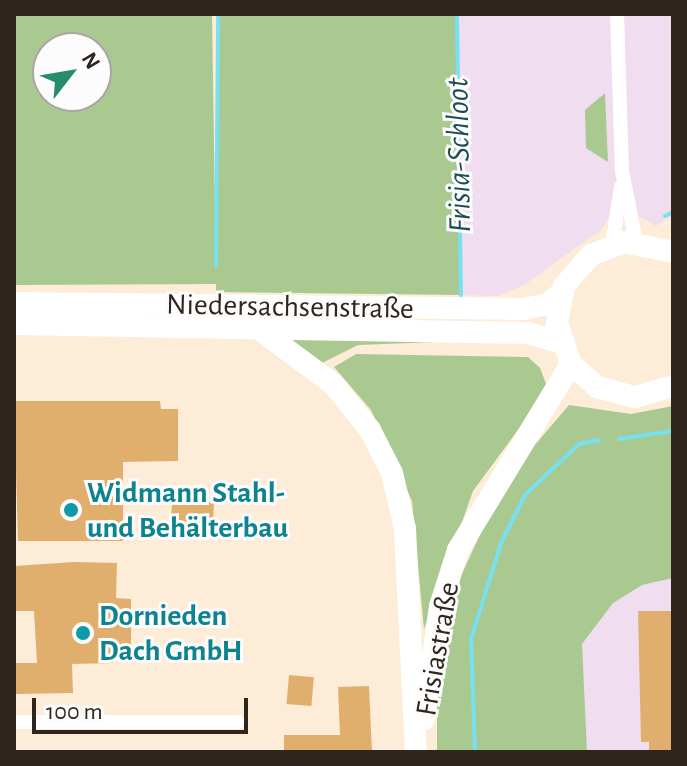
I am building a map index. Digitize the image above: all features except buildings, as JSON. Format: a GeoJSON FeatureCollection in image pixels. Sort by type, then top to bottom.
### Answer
{"type":"FeatureCollection","features":[{"type":"Feature","properties":{"kind":"main road"},"geometry":{"type":"LineString","coordinates":[[673,252],[636,242],[612,245],[583,260],[561,293],[560,342],[571,364],[593,385],[635,397],[673,386]]}},
{"type":"Feature","properties":{"kind":"main road","name":"Niedersachsenstraße"},"geometry":{"type":"LineString","coordinates":[[14,303],[524,309],[548,304],[561,293]]}},
{"type":"Feature","properties":{"kind":"main road","name":"Niedersachsenstraße"},"geometry":{"type":"LineString","coordinates":[[14,324],[528,333],[560,342]]}},
{"type":"Feature","properties":{"kind":"main road"},"geometry":{"type":"LineString","coordinates":[[255,326],[333,384],[370,430],[392,473],[405,529],[419,752]]}},
{"type":"Feature","properties":{"kind":"main road","name":"Frisiastraße"},"geometry":{"type":"LineString","coordinates":[[419,752],[440,606],[458,550],[500,473],[535,426],[571,364]]}},
{"type":"Feature","properties":{"kind":"main road","name":"Frisiastraße"},"geometry":{"type":"LineString","coordinates":[[535,426],[593,385]]}},
{"type":"Feature","properties":{"kind":"street"},"geometry":{"type":"LineString","coordinates":[[617,14],[622,171],[636,242]]}},
{"type":"Feature","properties":{"kind":"street"},"geometry":{"type":"LineString","coordinates":[[612,245],[622,171]]}},
{"type":"Feature","properties":{"kind":"street"},"geometry":{"type":"LineString","coordinates":[[14,722],[238,722]]}},
{"type":"Feature","properties":{"kind":"shaded area"},"geometry":{"type":"Polygon","coordinates":[[[457,14],[673,14],[673,215],[656,226],[641,217],[608,218],[602,229],[524,285],[497,296],[461,295],[457,14]]]}},
{"type":"Feature","properties":{"kind":"shaded area"},"geometry":{"type":"Polygon","coordinates":[[[673,554],[673,752],[555,752],[561,645],[673,554]]]}},
{"type":"Feature","properties":{"kind":"green space"},"geometry":{"type":"Polygon","coordinates":[[[14,14],[212,14],[216,275],[218,14],[457,14],[461,295],[216,292],[216,284],[14,285],[14,14]]]}},
{"type":"Feature","properties":{"kind":"green space"},"geometry":{"type":"Polygon","coordinates":[[[605,93],[608,162],[586,148],[585,110],[605,93]]]}},
{"type":"Feature","properties":{"kind":"green space"},"geometry":{"type":"Polygon","coordinates":[[[290,340],[463,341],[358,345],[322,363],[290,340]]]}},
{"type":"Feature","properties":{"kind":"green space"},"geometry":{"type":"Polygon","coordinates":[[[356,354],[528,357],[540,368],[548,389],[473,491],[424,629],[412,501],[371,410],[334,367],[356,354]]]}},
{"type":"Feature","properties":{"kind":"green space"},"geometry":{"type":"Polygon","coordinates":[[[569,405],[631,414],[673,406],[673,578],[642,585],[613,603],[582,644],[587,752],[437,752],[437,681],[461,576],[505,480],[569,405]]]}},
{"type":"Feature","properties":{"kind":"waterway"},"geometry":{"type":"LineString","coordinates":[[216,265],[218,14]]}},
{"type":"Feature","properties":{"kind":"waterway","name":"Frisia-Schloot"},"geometry":{"type":"LineString","coordinates":[[457,14],[461,295]]}},
{"type":"Feature","properties":{"kind":"waterway"},"geometry":{"type":"LineString","coordinates":[[665,216],[673,212]]}},
{"type":"Feature","properties":{"kind":"waterway"},"geometry":{"type":"LineString","coordinates":[[619,439],[673,431]]}},
{"type":"Feature","properties":{"kind":"waterway"},"geometry":{"type":"LineString","coordinates":[[475,752],[471,639],[501,543],[525,495],[579,444],[600,440]]}},
{"type":"Feature","properties":{"kind":"place","name":"Widmann Stahl- und Behälterbau"},"geometry":{"type":"Point","coordinates":[71,510]}},
{"type":"Feature","properties":{"kind":"place","name":"Dornieden Dach GmbH"},"geometry":{"type":"Point","coordinates":[83,633]}}]}
